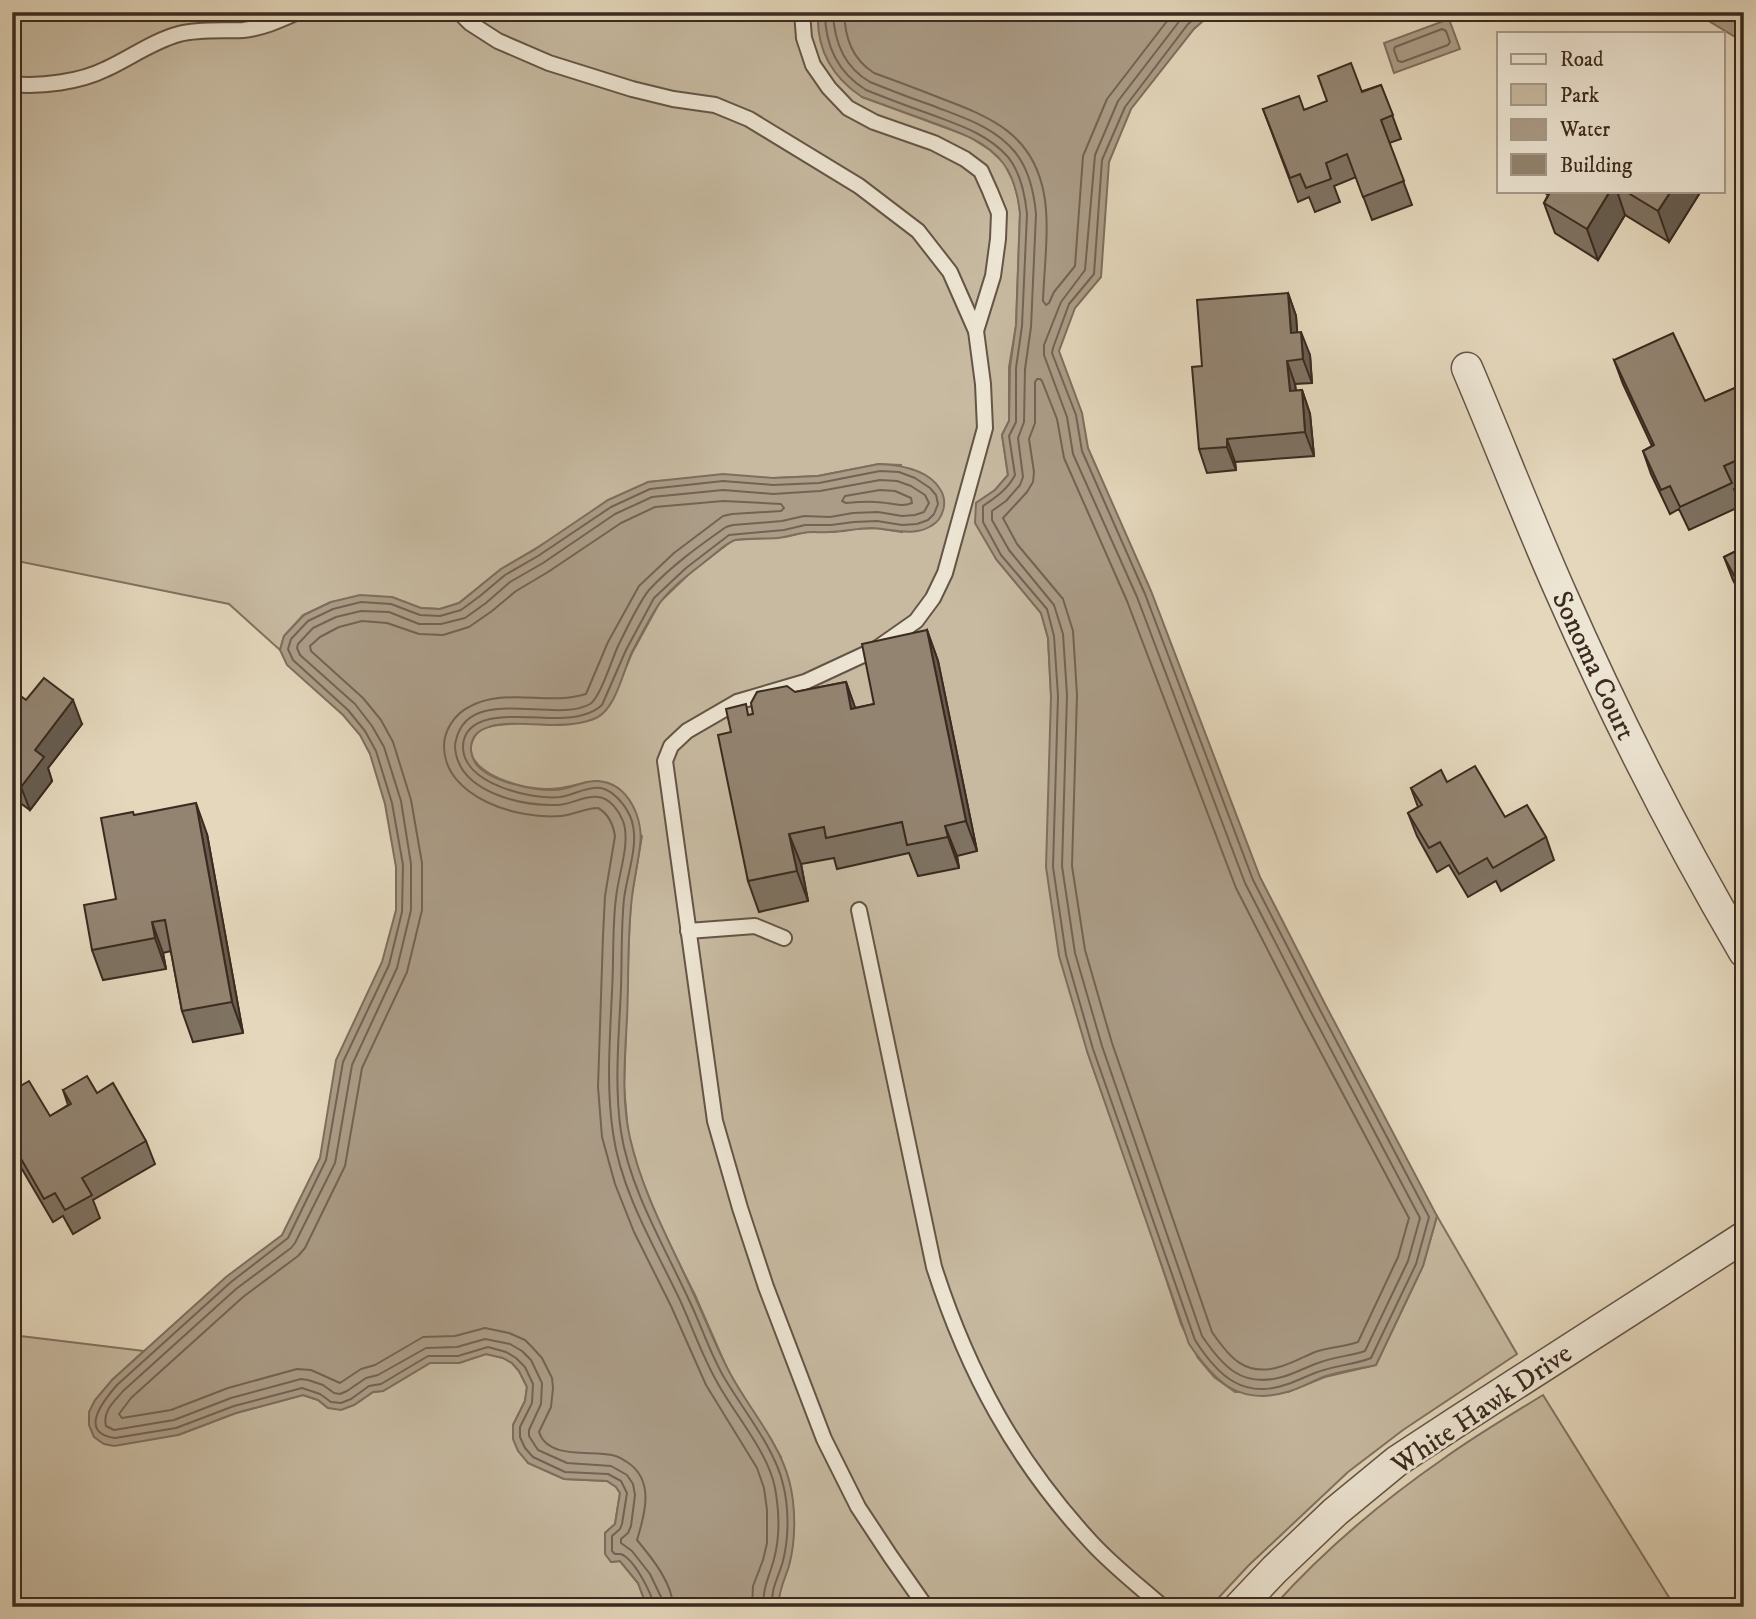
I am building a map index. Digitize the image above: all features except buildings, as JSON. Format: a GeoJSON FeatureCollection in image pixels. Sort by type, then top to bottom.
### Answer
{"type":"FeatureCollection","features":[{"type":"Feature","properties":{"kind":"street","name":"Sonoma Court"},"geometry":{"type":"LineString","coordinates":[[1467,368],[1559,590],[1597,673],[1680,837],[1744,952]]}},
{"type":"Feature","properties":{"kind":"street","name":"White Hawk Drive"},"geometry":{"type":"LineString","coordinates":[[1239,1607],[1335,1512],[1397,1461],[1744,1237]]}},
{"type":"Feature","properties":{"kind":"lane"},"geometry":{"type":"LineString","coordinates":[[12,83],[32,86],[72,80],[104,71],[179,34],[245,30],[268,25],[298,12]]}},
{"type":"Feature","properties":{"kind":"lane"},"geometry":{"type":"LineString","coordinates":[[459,12],[470,23],[498,41],[549,63],[632,89],[715,105],[749,119],[859,186],[918,231],[950,272],[975,331],[983,384],[985,428],[944,573],[933,598],[916,621],[876,649],[805,682],[737,702],[687,732],[671,746],[665,761],[715,1121],[740,1208],[766,1287],[824,1439],[858,1507],[926,1607]]}},
{"type":"Feature","properties":{"kind":"lane"},"geometry":{"type":"LineString","coordinates":[[802,12],[804,38],[813,65],[829,88],[848,108],[874,122],[934,143],[965,159],[981,172],[999,213],[993,276],[975,331]]}},
{"type":"Feature","properties":{"kind":"lane"},"geometry":{"type":"LineString","coordinates":[[859,910],[934,1267],[960,1342],[1002,1424],[1035,1474],[1093,1544],[1163,1607]]}},
{"type":"Feature","properties":{"kind":"lane"},"geometry":{"type":"LineString","coordinates":[[688,931],[755,926],[784,938]]}},
{"type":"Feature","properties":{"kind":"green space"},"geometry":{"type":"Polygon","coordinates":[[[12,12],[818,12],[821,41],[862,97],[968,136],[990,150],[1004,163],[1018,198],[1020,213],[1016,326],[1009,367],[1009,421],[1002,435],[1008,475],[995,490],[976,503],[996,559],[1041,613],[1048,638],[1051,696],[1087,1051],[1181,1324],[1198,1358],[1214,1377],[1235,1392],[1288,1392],[1325,1377],[1376,1365],[1423,1266],[1437,1216],[1517,1354],[1403,1430],[1348,1472],[1248,1566],[1210,1607],[778,1607],[779,1592],[788,1568],[781,1457],[729,1373],[695,1295],[658,1221],[640,1176],[628,1133],[624,1086],[629,937],[631,899],[642,836],[587,782],[548,789],[525,787],[503,780],[475,761],[471,752],[472,742],[486,727],[519,723],[613,698],[632,653],[660,602],[690,573],[733,540],[854,529],[876,528],[902,532],[901,465],[879,464],[818,476],[696,478],[648,482],[501,569],[459,603],[440,609],[420,608],[392,597],[331,602],[303,615],[284,636],[280,650],[229,604],[12,560],[12,12]]]}},
{"type":"Feature","properties":{"kind":"green space"},"geometry":{"type":"Polygon","coordinates":[[[12,1335],[144,1351],[112,1380],[178,1435],[236,1413],[303,1395],[318,1400],[328,1408],[354,1405],[373,1392],[383,1391],[430,1363],[459,1363],[486,1354],[503,1358],[519,1371],[527,1387],[525,1401],[513,1425],[528,1463],[564,1479],[607,1481],[616,1487],[620,1493],[615,1524],[605,1533],[611,1562],[620,1561],[638,1583],[645,1602],[651,1607],[12,1607],[12,1335]]]}},
{"type":"Feature","properties":{"kind":"green space"},"geometry":{"type":"Polygon","coordinates":[[[1543,1395],[1675,1607],[1273,1607],[1332,1547],[1397,1492],[1467,1442],[1543,1395]]]}},
{"type":"Feature","properties":{"kind":"water"},"geometry":{"type":"Polygon","coordinates":[[[818,12],[1213,12],[1194,29],[1131,109],[1109,162],[1101,277],[1075,308],[1059,351],[1082,413],[1088,448],[1151,591],[1260,877],[1437,1216],[1423,1266],[1376,1365],[1329,1375],[1287,1392],[1255,1396],[1230,1388],[1219,1380],[1189,1344],[1087,1051],[1059,956],[1046,867],[1051,696],[1048,638],[1041,613],[996,559],[975,523],[976,503],[995,490],[1008,475],[1002,435],[1009,421],[1010,367],[1016,325],[1020,213],[1015,187],[1003,163],[977,141],[862,97],[851,89],[834,71],[823,50],[818,12]]]}},
{"type":"Feature","properties":{"kind":"water"},"geometry":{"type":"Polygon","coordinates":[[[1694,12],[1744,12],[1744,43],[1740,40],[1694,12]]]}},
{"type":"Feature","properties":{"kind":"water"},"geometry":{"type":"Polygon","coordinates":[[[1449,19],[1460,49],[1394,73],[1384,43],[1449,19]]]}},
{"type":"Feature","properties":{"kind":"water"},"geometry":{"type":"Polygon","coordinates":[[[879,464],[913,469],[935,482],[944,499],[939,519],[917,531],[866,528],[732,541],[680,582],[662,600],[632,652],[614,698],[603,713],[580,723],[497,725],[478,732],[471,745],[476,764],[492,776],[525,787],[547,790],[593,781],[609,783],[626,796],[637,815],[641,836],[629,927],[624,1078],[627,1123],[642,1179],[658,1219],[726,1366],[771,1439],[789,1480],[794,1534],[778,1607],[651,1607],[645,1602],[638,1583],[620,1561],[611,1562],[605,1554],[605,1533],[615,1524],[620,1493],[616,1487],[607,1481],[564,1479],[528,1463],[518,1451],[513,1439],[513,1425],[525,1401],[527,1387],[519,1371],[503,1358],[486,1354],[459,1363],[430,1363],[383,1391],[373,1392],[341,1410],[328,1408],[318,1400],[303,1395],[236,1413],[178,1435],[114,1446],[104,1444],[94,1437],[89,1425],[89,1412],[95,1400],[112,1380],[226,1277],[282,1235],[320,1158],[336,1060],[382,962],[396,910],[396,867],[385,804],[370,754],[360,735],[343,715],[287,665],[280,650],[284,636],[304,615],[331,602],[360,595],[392,597],[421,608],[440,609],[459,603],[501,569],[608,500],[648,482],[723,474],[773,478],[818,476],[879,464]]]}}]}
